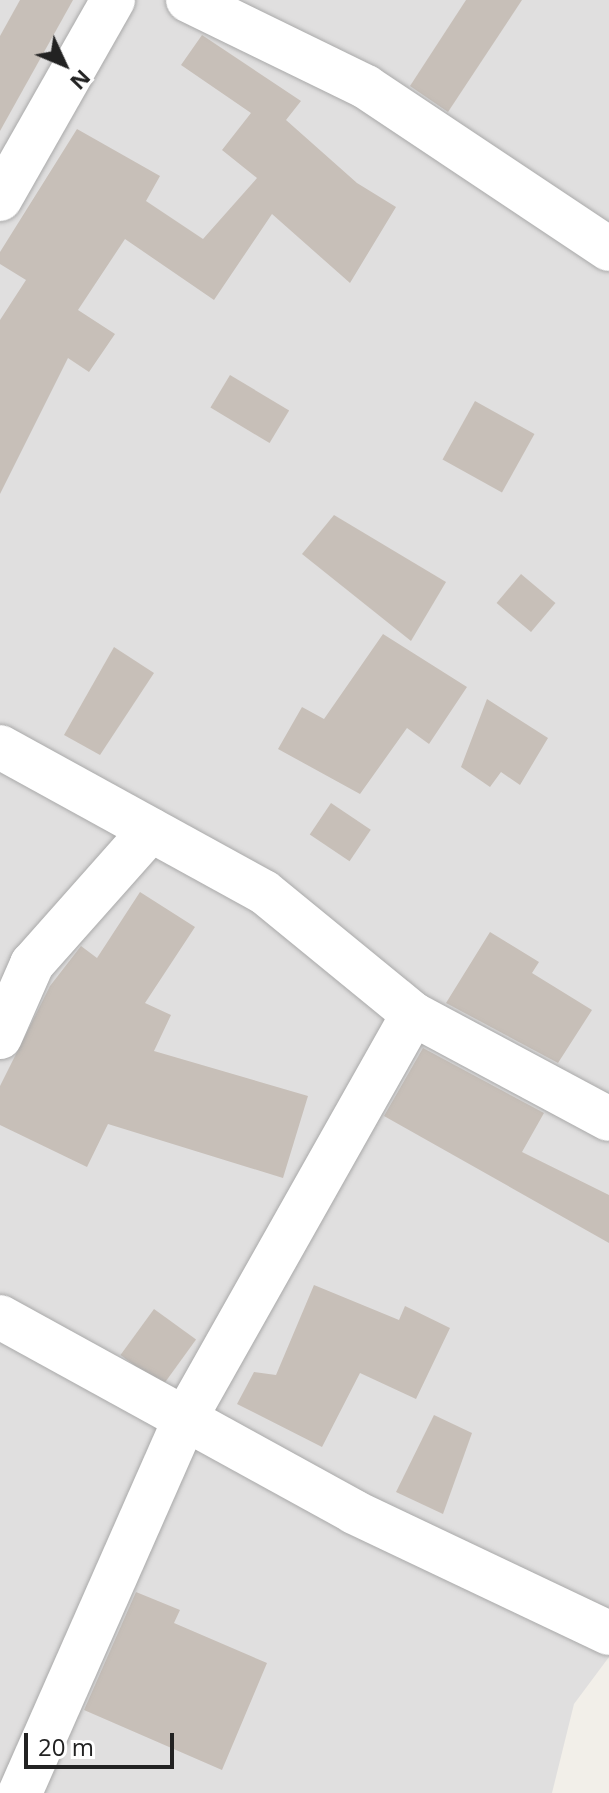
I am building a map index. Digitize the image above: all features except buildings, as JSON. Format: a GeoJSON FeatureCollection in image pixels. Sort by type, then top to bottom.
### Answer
{"type":"FeatureCollection","features":[{"type":"Feature","properties":{"kind":"street"},"geometry":{"type":"LineString","coordinates":[[0,199],[113,0]]}},
{"type":"Feature","properties":{"kind":"street"},"geometry":{"type":"LineString","coordinates":[[188,0],[366,87],[609,249]]}},
{"type":"Feature","properties":{"kind":"street"},"geometry":{"type":"LineString","coordinates":[[0,747],[264,892],[413,1014],[609,1119]]}},
{"type":"Feature","properties":{"kind":"street"},"geometry":{"type":"LineString","coordinates":[[0,1037],[32,964],[151,830]]}},
{"type":"Feature","properties":{"kind":"street"},"geometry":{"type":"LineString","coordinates":[[20,1793],[184,1421],[413,1014]]}},
{"type":"Feature","properties":{"kind":"street"},"geometry":{"type":"LineString","coordinates":[[0,1317],[184,1421],[522,1597],[609,1633]]}},
{"type":"Feature","properties":{"kind":"shaded area"},"geometry":{"type":"Polygon","coordinates":[[[0,0],[609,0],[609,1657],[574,1704],[552,1793],[0,1793],[0,0]]]}}]}
